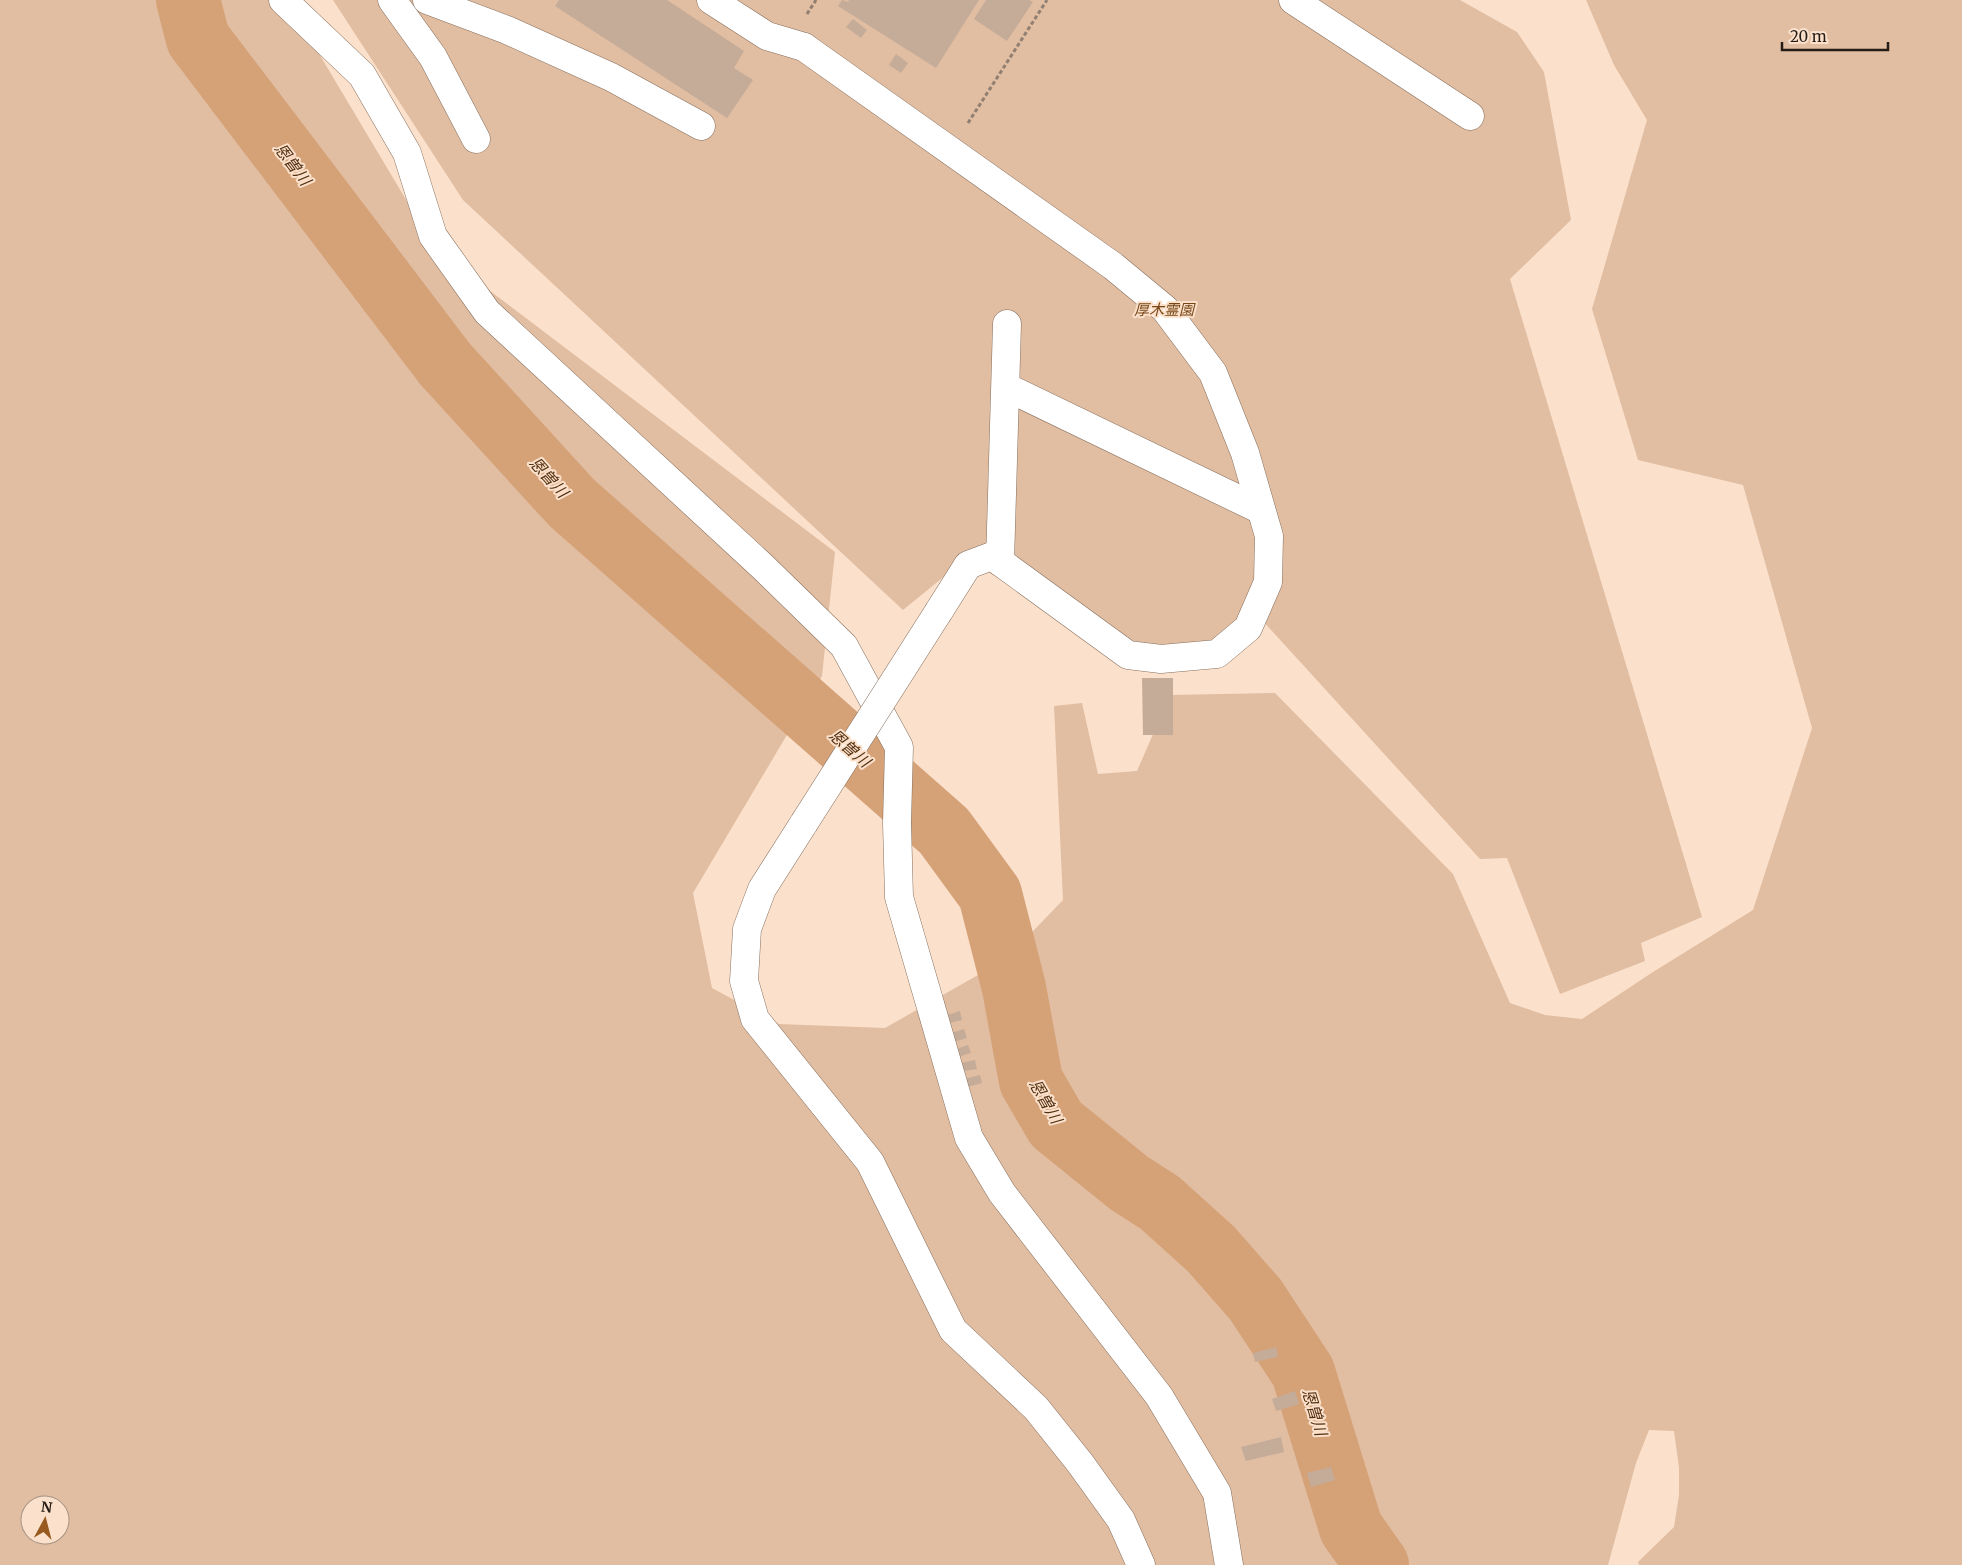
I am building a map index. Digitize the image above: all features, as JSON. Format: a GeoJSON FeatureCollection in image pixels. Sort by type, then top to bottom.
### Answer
{"type":"FeatureCollection","features":[{"type":"Feature","properties":{"kind":"street"},"geometry":{"type":"LineString","coordinates":[[283,0],[362,75],[407,153],[434,236],[487,312],[763,567],[844,646],[899,747],[897,823],[899,897],[969,1138],[1002,1193],[1159,1396],[1216,1493],[1230,1565]]}},
{"type":"Feature","properties":{"kind":"street"},"geometry":{"type":"LineString","coordinates":[[392,0],[433,57],[476,139]]}},
{"type":"Feature","properties":{"kind":"street"},"geometry":{"type":"LineString","coordinates":[[427,0],[487,22],[611,77],[701,126]]}},
{"type":"Feature","properties":{"kind":"street"},"geometry":{"type":"LineString","coordinates":[[711,0],[767,36],[804,46],[1112,266],[1165,309],[1213,373],[1245,453],[1269,536],[1268,582],[1248,628],[1217,654],[1161,659],[1128,654],[992,556],[968,565],[762,889],[747,929],[744,981],[755,1018],[870,1162],[953,1330],[1036,1408],[1080,1463],[1121,1520],[1141,1565]]}},
{"type":"Feature","properties":{"kind":"street"},"geometry":{"type":"LineString","coordinates":[[1293,0],[1470,116]]}},
{"type":"Feature","properties":{"kind":"street"},"geometry":{"type":"LineString","coordinates":[[487,22],[508,49]]}},
{"type":"Feature","properties":{"kind":"street"},"geometry":{"type":"LineString","coordinates":[[1000,562],[1007,324]]}},
{"type":"Feature","properties":{"kind":"street"},"geometry":{"type":"LineString","coordinates":[[1006,387],[1261,510]]}},
{"type":"Feature","properties":{"kind":"path"},"geometry":{"type":"LineString","coordinates":[[950,150],[1047,0]]}},
{"type":"Feature","properties":{"kind":"green space"},"geometry":{"type":"Polygon","coordinates":[[[0,0],[287,0],[436,250],[835,552],[822,676],[693,893],[712,988],[779,1024],[885,1028],[1006,959],[1063,900],[1054,706],[1082,703],[1098,774],[1137,771],[1170,695],[1275,693],[1453,874],[1510,1003],[1545,1015],[1582,1019],[1753,910],[1812,728],[1743,485],[1638,460],[1592,309],[1647,120],[1614,65],[1586,0],[1962,0],[1962,1565],[1639,1565],[1638,1562],[1674,1527],[1679,1495],[1679,1468],[1674,1431],[1649,1430],[1636,1463],[1608,1565],[0,1565],[0,0]]]}},
{"type":"Feature","properties":{"kind":"green space","name":"厚木霊園"},"geometry":{"type":"Polygon","coordinates":[[[333,0],[1460,0],[1517,32],[1544,72],[1571,220],[1510,279],[1702,917],[1641,943],[1645,961],[1560,994],[1507,858],[1480,859],[1251,608],[1208,645],[1145,652],[968,557],[903,610],[463,200],[333,0]]]}},
{"type":"Feature","properties":{"kind":"building"},"geometry":{"type":"Polygon","coordinates":[[[559,0],[667,0],[744,51],[734,68],[753,80],[727,118],[555,6],[559,0]]]}},
{"type":"Feature","properties":{"kind":"building"},"geometry":{"type":"Polygon","coordinates":[[[842,0],[848,2],[849,0],[979,0],[936,68],[838,6],[842,0]]]}},
{"type":"Feature","properties":{"kind":"building"},"geometry":{"type":"Polygon","coordinates":[[[986,0],[1029,0],[1033,2],[1007,41],[974,19],[986,0]]]}},
{"type":"Feature","properties":{"kind":"building"},"geometry":{"type":"Polygon","coordinates":[[[853,19],[867,30],[861,38],[846,27],[853,19]]]}},
{"type":"Feature","properties":{"kind":"building"},"geometry":{"type":"Polygon","coordinates":[[[896,54],[908,63],[901,73],[889,65],[896,54]]]}},
{"type":"Feature","properties":{"kind":"building"},"geometry":{"type":"Polygon","coordinates":[[[1142,678],[1173,678],[1173,735],[1143,735],[1142,678]]]}},
{"type":"Feature","properties":{"kind":"building"},"geometry":{"type":"Polygon","coordinates":[[[960,1011],[962,1020],[949,1023],[947,1015],[960,1011]]]}},
{"type":"Feature","properties":{"kind":"building"},"geometry":{"type":"Polygon","coordinates":[[[964,1029],[967,1038],[954,1042],[951,1033],[964,1029]]]}},
{"type":"Feature","properties":{"kind":"building"},"geometry":{"type":"Polygon","coordinates":[[[968,1045],[971,1053],[958,1057],[956,1049],[968,1045]]]}},
{"type":"Feature","properties":{"kind":"building"},"geometry":{"type":"Polygon","coordinates":[[[975,1060],[977,1069],[963,1071],[961,1063],[975,1060]]]}},
{"type":"Feature","properties":{"kind":"building"},"geometry":{"type":"Polygon","coordinates":[[[980,1075],[982,1083],[968,1087],[965,1079],[980,1075]]]}},
{"type":"Feature","properties":{"kind":"building"},"geometry":{"type":"Polygon","coordinates":[[[1276,1347],[1278,1357],[1255,1362],[1253,1353],[1276,1347]]]}},
{"type":"Feature","properties":{"kind":"building"},"geometry":{"type":"Polygon","coordinates":[[[1295,1391],[1299,1404],[1276,1411],[1272,1399],[1295,1391]]]}},
{"type":"Feature","properties":{"kind":"building"},"geometry":{"type":"Polygon","coordinates":[[[1281,1437],[1284,1452],[1246,1461],[1241,1447],[1281,1437]]]}},
{"type":"Feature","properties":{"kind":"building"},"geometry":{"type":"Polygon","coordinates":[[[1331,1467],[1335,1480],[1311,1487],[1307,1473],[1331,1467]]]}},
{"type":"Feature","properties":{"kind":"waterway","name":"恩曽川"},"geometry":{"type":"LineString","coordinates":[[188,0],[198,39],[445,364],[572,503],[944,831],[990,894],[1014,988],[1031,1081],[1056,1124],[1129,1183],[1160,1203],[1211,1249],[1255,1299],[1303,1372],[1351,1528],[1377,1565]]}}]}
